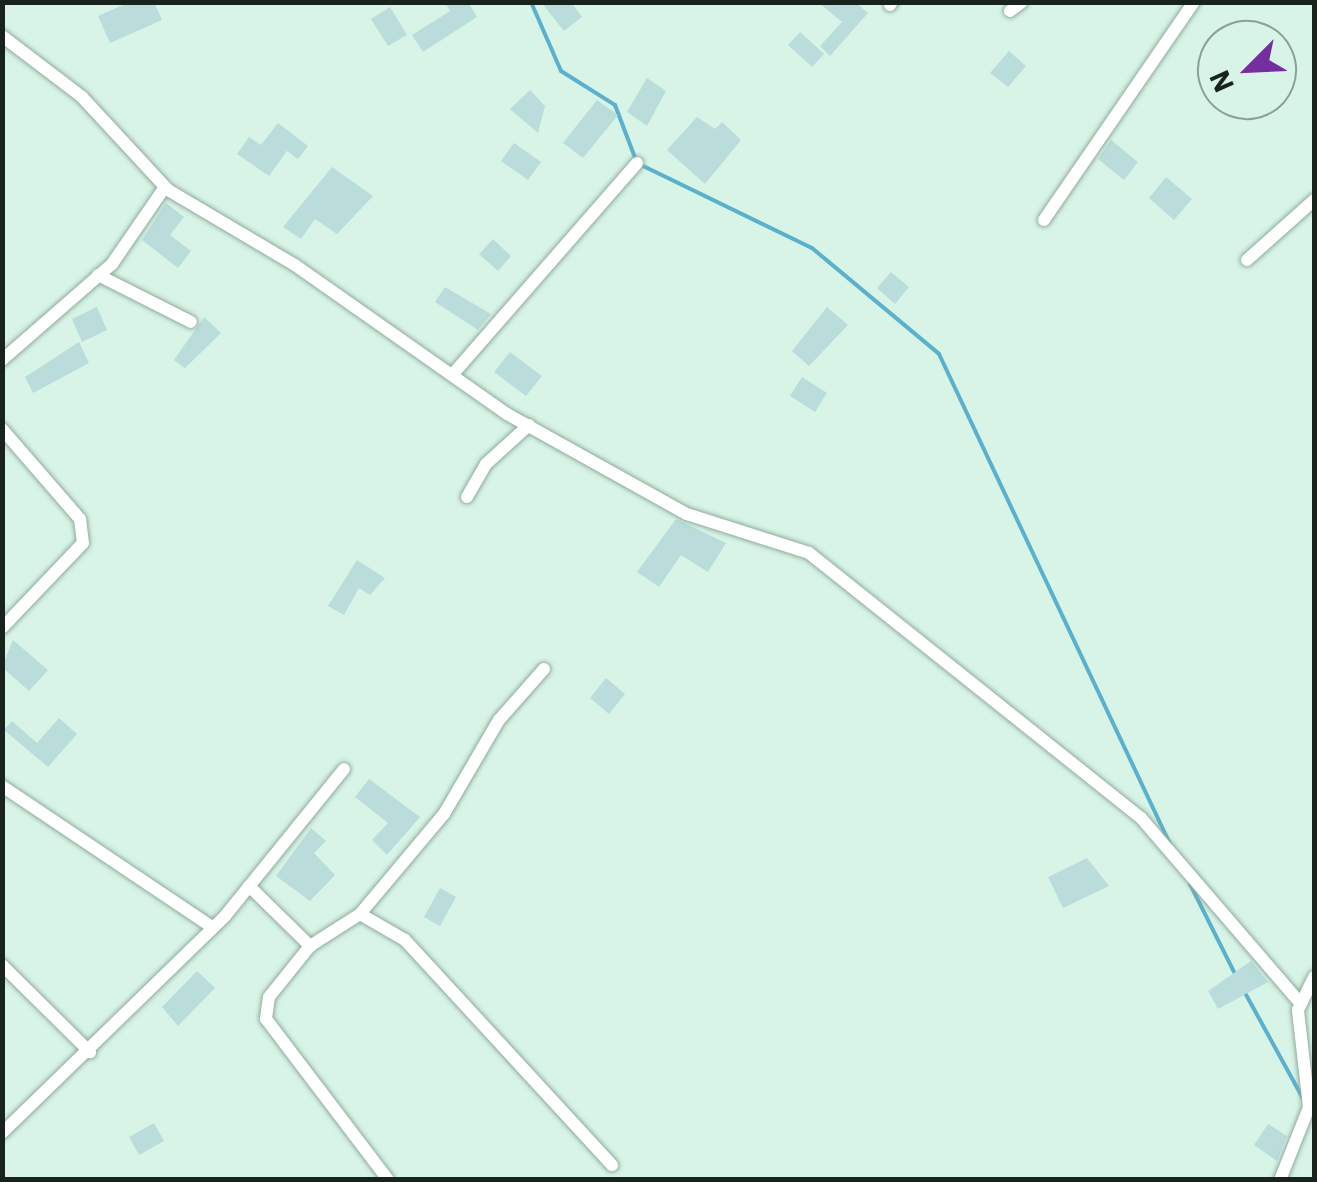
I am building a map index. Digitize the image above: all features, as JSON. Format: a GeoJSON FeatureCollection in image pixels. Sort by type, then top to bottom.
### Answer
{"type":"FeatureCollection","features":[{"type":"Feature","properties":{"kind":"street"},"geometry":{"type":"LineString","coordinates":[[1010,12],[1022,2]]}},
{"type":"Feature","properties":{"kind":"street"},"geometry":{"type":"LineString","coordinates":[[1044,220],[1194,2]]}},
{"type":"Feature","properties":{"kind":"street"},"geometry":{"type":"LineString","coordinates":[[2,36],[82,97],[165,188],[529,425],[687,514],[809,552],[1141,818],[1299,1002],[1308,1107],[1280,1180]]}},
{"type":"Feature","properties":{"kind":"street"},"geometry":{"type":"LineString","coordinates":[[453,374],[636,162]]}},
{"type":"Feature","properties":{"kind":"street"},"geometry":{"type":"LineString","coordinates":[[2,360],[98,274],[165,188]]}},
{"type":"Feature","properties":{"kind":"street"},"geometry":{"type":"LineString","coordinates":[[1247,260],[1314,200]]}},
{"type":"Feature","properties":{"kind":"street"},"geometry":{"type":"LineString","coordinates":[[98,274],[191,322]]}},
{"type":"Feature","properties":{"kind":"street"},"geometry":{"type":"LineString","coordinates":[[466,497],[486,464],[529,425]]}},
{"type":"Feature","properties":{"kind":"street"},"geometry":{"type":"LineString","coordinates":[[2,429],[80,519],[83,543],[2,628]]}},
{"type":"Feature","properties":{"kind":"street"},"geometry":{"type":"LineString","coordinates":[[388,1180],[266,1019],[269,997],[310,946],[360,914],[444,814],[499,720],[544,669]]}},
{"type":"Feature","properties":{"kind":"street"},"geometry":{"type":"LineString","coordinates":[[2,1133],[90,1052],[250,886],[344,769]]}},
{"type":"Feature","properties":{"kind":"street"},"geometry":{"type":"LineString","coordinates":[[2,786],[210,926]]}},
{"type":"Feature","properties":{"kind":"street"},"geometry":{"type":"LineString","coordinates":[[250,886],[310,946]]}},
{"type":"Feature","properties":{"kind":"street"},"geometry":{"type":"LineString","coordinates":[[360,914],[424,956],[442,988],[612,1164]]}},
{"type":"Feature","properties":{"kind":"street"},"geometry":{"type":"LineString","coordinates":[[2,965],[90,1052]]}},
{"type":"Feature","properties":{"kind":"street"},"geometry":{"type":"LineString","coordinates":[[1299,1002],[1314,978]]}},
{"type":"Feature","properties":{"kind":"building"},"geometry":{"type":"Polygon","coordinates":[[[130,2],[154,2],[162,20],[110,43],[98,16],[130,2]]]}},
{"type":"Feature","properties":{"kind":"building"},"geometry":{"type":"Polygon","coordinates":[[[445,2],[468,2],[477,17],[423,52],[412,35],[450,11],[445,2]]]}},
{"type":"Feature","properties":{"kind":"building"},"geometry":{"type":"Polygon","coordinates":[[[541,2],[571,2],[582,17],[564,31],[541,2]]]}},
{"type":"Feature","properties":{"kind":"building"},"geometry":{"type":"Polygon","coordinates":[[[818,2],[855,2],[868,13],[830,56],[820,46],[842,22],[818,2]]]}},
{"type":"Feature","properties":{"kind":"building"},"geometry":{"type":"Polygon","coordinates":[[[390,7],[407,35],[388,46],[371,19],[390,7]]]}},
{"type":"Feature","properties":{"kind":"building"},"geometry":{"type":"Polygon","coordinates":[[[800,32],[824,54],[812,67],[788,45],[800,32]]]}},
{"type":"Feature","properties":{"kind":"building"},"geometry":{"type":"Polygon","coordinates":[[[1009,51],[1026,66],[1008,87],[990,73],[1009,51]]]}},
{"type":"Feature","properties":{"kind":"building"},"geometry":{"type":"Polygon","coordinates":[[[647,78],[666,91],[647,126],[627,112],[647,78]]]}},
{"type":"Feature","properties":{"kind":"building"},"geometry":{"type":"Polygon","coordinates":[[[530,90],[545,106],[538,133],[510,109],[530,90]]]}},
{"type":"Feature","properties":{"kind":"building"},"geometry":{"type":"Polygon","coordinates":[[[597,100],[618,115],[583,158],[563,143],[597,100]]]}},
{"type":"Feature","properties":{"kind":"building"},"geometry":{"type":"Polygon","coordinates":[[[697,117],[715,129],[722,122],[741,140],[705,184],[667,150],[697,117]]]}},
{"type":"Feature","properties":{"kind":"building"},"geometry":{"type":"Polygon","coordinates":[[[278,123],[308,146],[298,159],[287,151],[269,176],[237,154],[249,137],[261,145],[278,123]]]}},
{"type":"Feature","properties":{"kind":"building"},"geometry":{"type":"Polygon","coordinates":[[[1111,140],[1138,162],[1124,180],[1098,159],[1111,140]]]}},
{"type":"Feature","properties":{"kind":"building"},"geometry":{"type":"Polygon","coordinates":[[[514,143],[541,162],[528,180],[501,161],[514,143]]]}},
{"type":"Feature","properties":{"kind":"building"},"geometry":{"type":"Polygon","coordinates":[[[332,167],[373,196],[337,234],[315,219],[301,239],[283,227],[332,167]]]}},
{"type":"Feature","properties":{"kind":"building"},"geometry":{"type":"Polygon","coordinates":[[[1166,177],[1192,199],[1174,220],[1149,198],[1166,177]]]}},
{"type":"Feature","properties":{"kind":"building"},"geometry":{"type":"Polygon","coordinates":[[[166,203],[184,217],[170,235],[191,251],[178,268],[142,240],[166,203]]]}},
{"type":"Feature","properties":{"kind":"building"},"geometry":{"type":"Polygon","coordinates":[[[493,239],[511,256],[498,271],[479,254],[493,239]]]}},
{"type":"Feature","properties":{"kind":"building"},"geometry":{"type":"Polygon","coordinates":[[[891,272],[909,287],[895,304],[877,288],[891,272]]]}},
{"type":"Feature","properties":{"kind":"building"},"geometry":{"type":"Polygon","coordinates":[[[445,287],[491,314],[478,330],[435,302],[445,287]]]}},
{"type":"Feature","properties":{"kind":"building"},"geometry":{"type":"Polygon","coordinates":[[[97,307],[107,330],[82,342],[72,319],[97,307]]]}},
{"type":"Feature","properties":{"kind":"building"},"geometry":{"type":"Polygon","coordinates":[[[827,307],[848,325],[809,366],[792,351],[827,307]]]}},
{"type":"Feature","properties":{"kind":"building"},"geometry":{"type":"Polygon","coordinates":[[[204,317],[221,333],[185,368],[174,360],[204,317]]]}},
{"type":"Feature","properties":{"kind":"building"},"geometry":{"type":"Polygon","coordinates":[[[79,342],[89,363],[33,393],[25,377],[79,342]]]}},
{"type":"Feature","properties":{"kind":"building"},"geometry":{"type":"Polygon","coordinates":[[[510,352],[542,376],[526,396],[494,372],[510,352]]]}},
{"type":"Feature","properties":{"kind":"building"},"geometry":{"type":"Polygon","coordinates":[[[802,377],[827,393],[815,412],[790,396],[802,377]]]}},
{"type":"Feature","properties":{"kind":"building"},"geometry":{"type":"Polygon","coordinates":[[[676,519],[726,543],[708,572],[681,555],[659,587],[637,572],[676,519]]]}},
{"type":"Feature","properties":{"kind":"building"},"geometry":{"type":"Polygon","coordinates":[[[357,560],[385,578],[370,595],[359,588],[344,615],[328,606],[357,560]]]}},
{"type":"Feature","properties":{"kind":"building"},"geometry":{"type":"Polygon","coordinates":[[[13,640],[48,670],[29,691],[2,667],[13,640]]]}},
{"type":"Feature","properties":{"kind":"building"},"geometry":{"type":"Polygon","coordinates":[[[606,678],[625,694],[609,714],[590,698],[606,678]]]}},
{"type":"Feature","properties":{"kind":"building"},"geometry":{"type":"Polygon","coordinates":[[[59,718],[77,734],[48,767],[4,730],[12,721],[37,743],[59,718]]]}},
{"type":"Feature","properties":{"kind":"building"},"geometry":{"type":"Polygon","coordinates":[[[369,779],[420,817],[387,855],[372,840],[388,823],[355,797],[369,779]]]}},
{"type":"Feature","properties":{"kind":"building"},"geometry":{"type":"Polygon","coordinates":[[[311,828],[326,841],[314,853],[335,875],[310,901],[276,876],[311,828]]]}},
{"type":"Feature","properties":{"kind":"building"},"geometry":{"type":"Polygon","coordinates":[[[1087,858],[1109,886],[1063,908],[1048,877],[1087,858]]]}},
{"type":"Feature","properties":{"kind":"building"},"geometry":{"type":"Polygon","coordinates":[[[440,888],[456,897],[440,926],[424,917],[440,888]]]}},
{"type":"Feature","properties":{"kind":"building"},"geometry":{"type":"Polygon","coordinates":[[[1251,961],[1268,982],[1218,1009],[1208,991],[1251,961]]]}},
{"type":"Feature","properties":{"kind":"building"},"geometry":{"type":"Polygon","coordinates":[[[197,971],[215,988],[178,1026],[162,1007],[197,971]]]}},
{"type":"Feature","properties":{"kind":"building"},"geometry":{"type":"Polygon","coordinates":[[[154,1123],[164,1141],[139,1155],[129,1137],[154,1123]]]}},
{"type":"Feature","properties":{"kind":"building"},"geometry":{"type":"Polygon","coordinates":[[[1268,1124],[1287,1136],[1277,1161],[1254,1145],[1268,1124]]]}},
{"type":"Feature","properties":{"kind":"waterway"},"geometry":{"type":"LineString","coordinates":[[531,2],[561,71],[615,105],[637,163],[812,248],[939,354],[1170,844]]}},
{"type":"Feature","properties":{"kind":"waterway"},"geometry":{"type":"LineString","coordinates":[[1190,884],[1235,974]]}},
{"type":"Feature","properties":{"kind":"waterway"},"geometry":{"type":"LineString","coordinates":[[1244,991],[1304,1100]]}}]}
